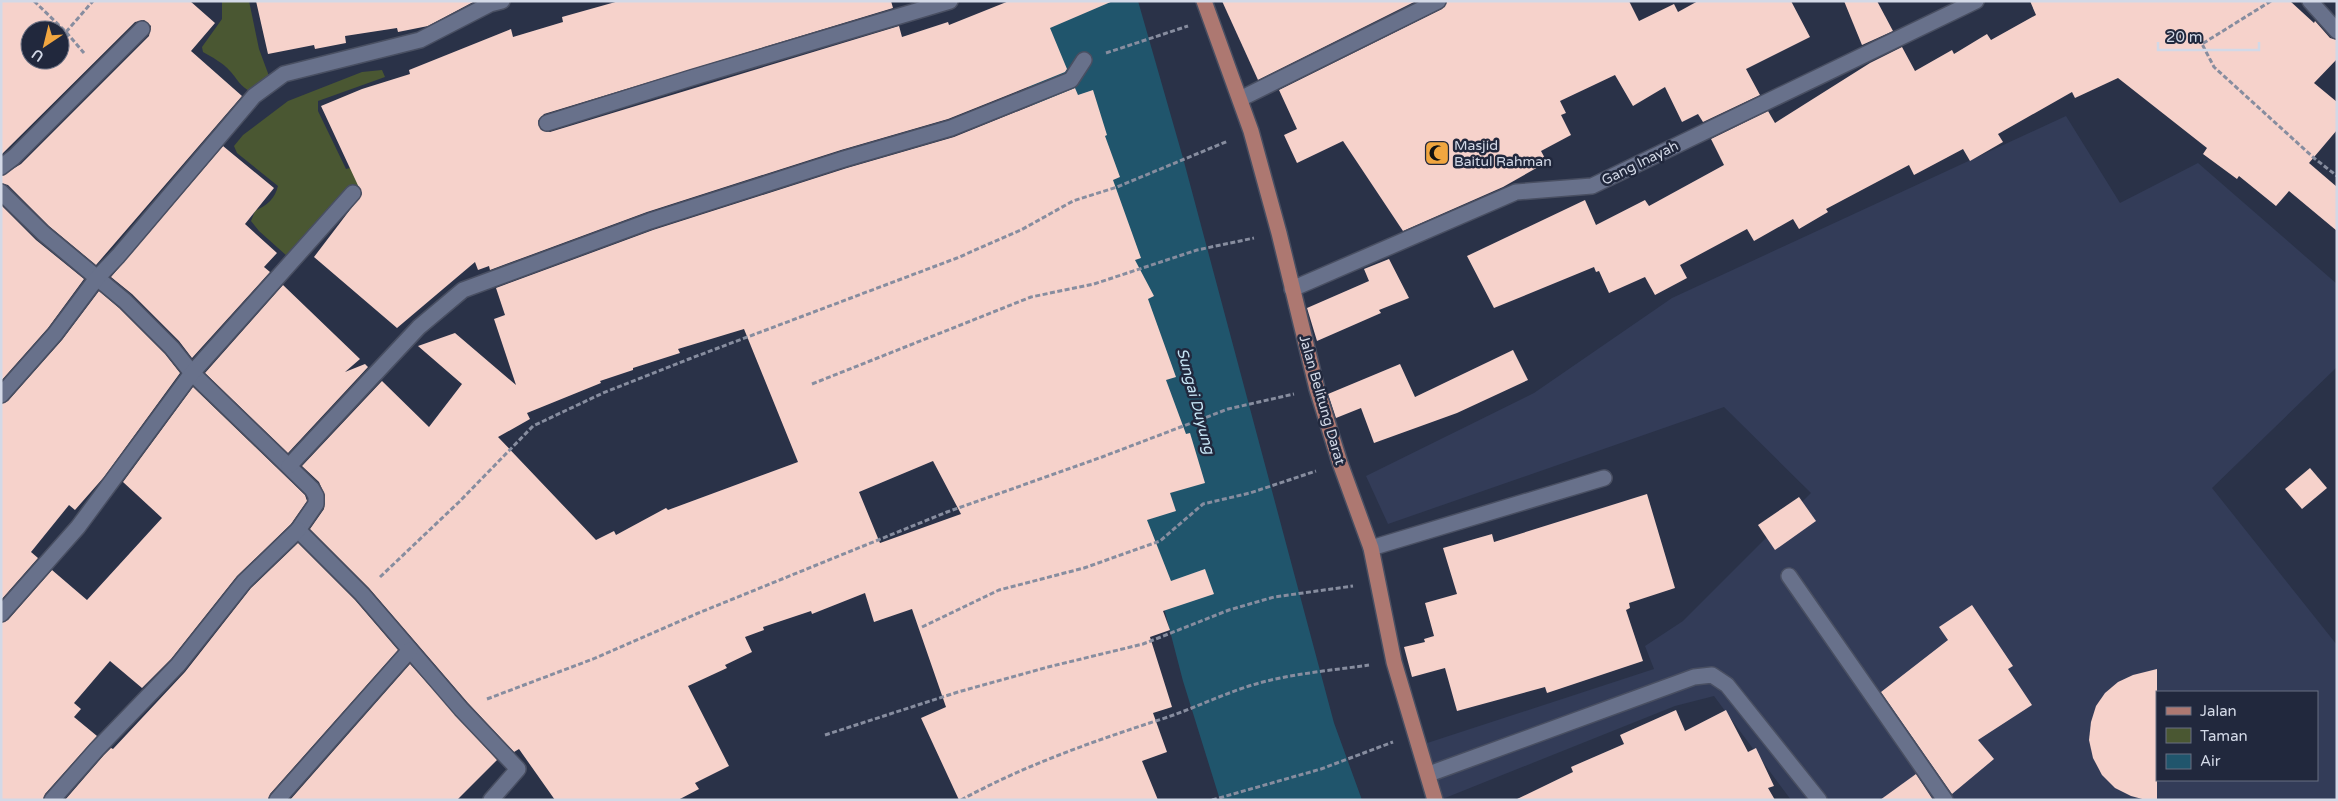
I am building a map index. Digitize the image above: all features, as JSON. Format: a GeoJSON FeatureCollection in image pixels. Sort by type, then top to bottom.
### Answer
{"type":"FeatureCollection","features":[{"type":"Feature","properties":{"kind":"main road","name":"Jalan Belitung Darat"},"geometry":{"type":"LineString","coordinates":[[1204,1],[1251,131],[1279,233],[1317,389],[1340,463],[1371,548],[1394,662],[1414,734],[1429,774],[1435,800]]}},
{"type":"Feature","properties":{"kind":"street"},"geometry":{"type":"LineString","coordinates":[[1,395],[55,334],[97,278],[118,256],[254,96],[284,74],[420,40],[490,4],[502,1]]}},
{"type":"Feature","properties":{"kind":"street"},"geometry":{"type":"LineString","coordinates":[[547,123],[950,1]]}},
{"type":"Feature","properties":{"kind":"street"},"geometry":{"type":"LineString","coordinates":[[1240,99],[1438,1]]}},
{"type":"Feature","properties":{"kind":"street","name":"Gang Inayah"},"geometry":{"type":"LineString","coordinates":[[1292,288],[1516,192],[1592,186],[1976,1]]}},
{"type":"Feature","properties":{"kind":"street"},"geometry":{"type":"LineString","coordinates":[[2310,1],[2337,31]]}},
{"type":"Feature","properties":{"kind":"street"},"geometry":{"type":"LineString","coordinates":[[1,167],[14,157],[142,28]]}},
{"type":"Feature","properties":{"kind":"street"},"geometry":{"type":"LineString","coordinates":[[289,466],[419,328],[463,290],[650,221],[951,128],[1071,80],[1084,60]]}},
{"type":"Feature","properties":{"kind":"street"},"geometry":{"type":"LineString","coordinates":[[1,192],[43,233],[125,301],[172,348],[192,373],[289,466],[316,496],[316,504],[298,530],[244,582],[178,665],[97,749],[52,800]]}},
{"type":"Feature","properties":{"kind":"street"},"geometry":{"type":"LineString","coordinates":[[1,614],[78,527],[192,373],[353,193]]}},
{"type":"Feature","properties":{"kind":"street"},"geometry":{"type":"LineString","coordinates":[[1371,548],[1604,478]]}},
{"type":"Feature","properties":{"kind":"street"},"geometry":{"type":"LineString","coordinates":[[298,530],[362,594],[461,709],[518,769],[492,800]]}},
{"type":"Feature","properties":{"kind":"street"},"geometry":{"type":"LineString","coordinates":[[1789,576],[1945,800]]}},
{"type":"Feature","properties":{"kind":"street"},"geometry":{"type":"LineString","coordinates":[[277,800],[410,650]]}},
{"type":"Feature","properties":{"kind":"street"},"geometry":{"type":"LineString","coordinates":[[1429,774],[1694,677],[1712,675],[1727,685],[1819,800]]}},
{"type":"Feature","properties":{"kind":"path"},"geometry":{"type":"LineString","coordinates":[[34,1],[54,20]]}},
{"type":"Feature","properties":{"kind":"path"},"geometry":{"type":"LineString","coordinates":[[70,27],[93,1]]}},
{"type":"Feature","properties":{"kind":"path"},"geometry":{"type":"LineString","coordinates":[[2271,1],[2202,44],[2214,67],[2337,176]]}},
{"type":"Feature","properties":{"kind":"path"},"geometry":{"type":"LineString","coordinates":[[1084,60],[1210,18]]}},
{"type":"Feature","properties":{"kind":"path"},"geometry":{"type":"LineString","coordinates":[[70,37],[98,71]]}},
{"type":"Feature","properties":{"kind":"path"},"geometry":{"type":"LineString","coordinates":[[362,594],[459,502],[533,426],[603,393],[957,258],[1021,230],[1072,201],[1117,186],[1251,131]]}},
{"type":"Feature","properties":{"kind":"path"},"geometry":{"type":"LineString","coordinates":[[812,384],[1031,298],[1094,284],[1197,250],[1279,233]]}},
{"type":"Feature","properties":{"kind":"path"},"geometry":{"type":"LineString","coordinates":[[461,709],[593,659],[705,610],[947,512],[1102,457],[1228,409],[1317,389]]}},
{"type":"Feature","properties":{"kind":"path"},"geometry":{"type":"LineString","coordinates":[[922,628],[999,590],[1084,568],[1160,541],[1203,504],[1250,493],[1340,463]]}},
{"type":"Feature","properties":{"kind":"path"},"geometry":{"type":"LineString","coordinates":[[825,735],[967,690],[1143,644],[1229,610],[1274,597],[1379,582]]}},
{"type":"Feature","properties":{"kind":"path"},"geometry":{"type":"LineString","coordinates":[[961,800],[994,781],[1076,747],[1190,710],[1246,687],[1300,674],[1394,662]]}},
{"type":"Feature","properties":{"kind":"path"},"geometry":{"type":"LineString","coordinates":[[1212,800],[1321,769],[1414,734]]}},
{"type":"Feature","properties":{"kind":"shaded area"},"geometry":{"type":"Polygon","coordinates":[[[2066,116],[2120,203],[2198,163],[2337,284],[2337,367],[2212,488],[2337,645],[2337,800],[1791,800],[1714,696],[1675,706],[1440,800],[1415,747],[1654,669],[1645,646],[1683,621],[1811,493],[1724,407],[1388,524],[1366,476],[1534,393],[1672,298],[2066,116]]]}},
{"type":"Feature","properties":{"kind":"green space"},"geometry":{"type":"Polygon","coordinates":[[[222,1],[249,1],[259,49],[269,76],[251,92],[241,85],[224,65],[203,52],[202,47],[222,19],[222,1]]]}},
{"type":"Feature","properties":{"kind":"green space"},"geometry":{"type":"Polygon","coordinates":[[[382,70],[385,77],[318,101],[318,111],[346,169],[354,167],[379,172],[292,256],[287,256],[259,231],[251,221],[255,211],[273,198],[278,186],[237,153],[234,146],[243,135],[288,101],[362,72],[382,70]]]}},
{"type":"Feature","properties":{"kind":"water","name":"Sungai Duyung"},"geometry":{"type":"Polygon","coordinates":[[[1006,1],[1138,1],[1183,158],[1334,723],[1362,800],[1220,800],[1183,681],[1006,1]]]}},
{"type":"Feature","properties":{"kind":"building"},"geometry":{"type":"Polygon","coordinates":[[[1,1],[190,1],[215,23],[191,51],[242,96],[96,265],[49,226],[8,185],[1,183],[1,176],[21,164],[149,36],[151,26],[144,20],[135,22],[1,155],[1,1]]]}},
{"type":"Feature","properties":{"kind":"building"},"geometry":{"type":"Polygon","coordinates":[[[256,1],[475,1],[428,26],[398,32],[397,28],[345,36],[346,43],[315,49],[314,45],[268,54],[256,1]]]}},
{"type":"Feature","properties":{"kind":"building"},"geometry":{"type":"Polygon","coordinates":[[[619,1],[891,1],[893,8],[544,114],[538,121],[541,130],[550,132],[899,26],[902,37],[948,22],[949,25],[1009,1],[1113,1],[1050,28],[1067,69],[1065,72],[948,119],[841,150],[647,212],[490,270],[489,266],[478,270],[475,262],[397,328],[314,257],[362,194],[321,106],[362,89],[410,74],[409,70],[511,29],[513,37],[563,22],[562,17],[619,1]]]}},
{"type":"Feature","properties":{"kind":"building"},"geometry":{"type":"Polygon","coordinates":[[[1222,1],[1416,1],[1258,80],[1222,1]]]}},
{"type":"Feature","properties":{"kind":"building"},"geometry":{"type":"Polygon","coordinates":[[[1447,1],[1629,1],[1639,21],[1674,4],[1678,12],[1698,1],[1791,1],[1810,37],[1746,69],[1760,95],[1703,122],[1698,114],[1682,122],[1665,87],[1633,106],[1615,75],[1560,101],[1566,113],[1561,115],[1571,135],[1541,151],[1547,162],[1503,187],[1403,231],[1343,141],[1297,163],[1284,135],[1297,129],[1279,90],[1442,9],[1447,1]]]}},
{"type":"Feature","properties":{"kind":"building"},"geometry":{"type":"Polygon","coordinates":[[[1844,1],[1877,1],[1893,31],[1862,45],[1844,1]]]}},
{"type":"Feature","properties":{"kind":"building"},"geometry":{"type":"Polygon","coordinates":[[[2030,1],[2290,1],[2314,23],[2315,21],[2330,38],[2337,40],[2337,59],[2314,83],[2337,102],[2337,130],[2309,163],[2337,187],[2337,231],[2289,191],[2276,206],[2239,176],[2237,179],[2203,154],[2207,148],[2118,78],[2075,98],[2072,92],[1998,134],[2003,142],[1970,161],[1963,149],[1914,175],[1909,165],[1826,209],[1828,212],[1799,229],[1793,219],[1754,241],[1747,229],[1680,265],[1687,278],[1655,295],[1645,277],[1609,293],[1599,271],[1596,272],[1594,267],[1494,308],[1467,256],[1585,200],[1596,225],[1645,200],[1649,206],[1724,165],[1711,139],[1768,111],[1775,123],[1870,63],[1902,47],[1915,71],[1952,50],[1954,54],[1987,34],[1991,40],[2036,15],[2030,1]]]}},
{"type":"Feature","properties":{"kind":"building"},"geometry":{"type":"Polygon","coordinates":[[[1075,88],[1078,95],[1093,90],[1107,135],[1105,136],[1120,177],[1113,180],[1141,258],[1135,260],[1154,296],[1148,299],[1176,377],[1166,380],[1186,434],[1190,433],[1205,483],[1170,493],[1176,511],[1147,520],[1171,581],[1205,569],[1214,594],[1163,611],[1170,630],[1150,637],[1172,707],[1153,713],[1167,752],[1142,761],[1158,800],[959,800],[921,718],[946,707],[912,609],[874,622],[865,593],[812,614],[811,611],[763,627],[764,630],[745,637],[752,652],[725,665],[727,668],[688,686],[729,766],[695,783],[699,789],[678,800],[555,800],[519,749],[514,752],[468,703],[369,588],[310,529],[324,509],[325,496],[319,482],[302,466],[382,381],[429,427],[462,384],[418,346],[455,333],[516,385],[494,319],[505,315],[496,288],[653,230],[847,168],[954,137],[1075,88]],[[744,329],[678,349],[680,353],[633,368],[633,370],[600,381],[601,383],[527,413],[530,419],[498,437],[596,540],[614,531],[616,535],[666,508],[668,510],[798,462],[744,329]],[[933,461],[859,492],[880,543],[961,514],[933,461]]]}},
{"type":"Feature","properties":{"kind":"building"},"geometry":{"type":"Polygon","coordinates":[[[223,146],[274,188],[245,224],[277,253],[264,267],[270,272],[192,358],[179,341],[132,294],[111,277],[223,146]]]}},
{"type":"Feature","properties":{"kind":"building"},"geometry":{"type":"Polygon","coordinates":[[[1,205],[36,240],[84,279],[48,328],[1,381],[1,205]]]}},
{"type":"Feature","properties":{"kind":"building"},"geometry":{"type":"Polygon","coordinates":[[[1389,259],[1409,298],[1379,310],[1381,313],[1317,341],[1307,308],[1369,281],[1364,269],[1389,259]]]}},
{"type":"Feature","properties":{"kind":"building"},"geometry":{"type":"Polygon","coordinates":[[[283,285],[360,359],[345,372],[365,364],[368,367],[288,453],[205,373],[283,285]]]}},
{"type":"Feature","properties":{"kind":"building"},"geometry":{"type":"Polygon","coordinates":[[[99,291],[119,308],[165,354],[180,373],[104,477],[75,510],[69,505],[31,552],[38,558],[1,600],[1,404],[8,401],[62,340],[99,291]]]}},
{"type":"Feature","properties":{"kind":"building"},"geometry":{"type":"Polygon","coordinates":[[[1513,350],[1528,380],[1457,413],[1374,443],[1361,408],[1336,418],[1328,394],[1400,364],[1415,397],[1513,350]]]}},
{"type":"Feature","properties":{"kind":"building"},"geometry":{"type":"Polygon","coordinates":[[[193,387],[305,495],[307,501],[291,524],[237,576],[171,659],[142,688],[110,661],[74,703],[81,709],[74,717],[97,736],[45,794],[43,800],[1,800],[1,623],[8,620],[52,570],[87,600],[162,518],[123,482],[193,387]]]}},
{"type":"Feature","properties":{"kind":"building"},"geometry":{"type":"Polygon","coordinates":[[[2310,468],[2327,488],[2302,509],[2285,489],[2310,468]]]}},
{"type":"Feature","properties":{"kind":"building"},"geometry":{"type":"Polygon","coordinates":[[[1647,494],[1675,588],[1629,603],[1630,608],[1626,610],[1643,661],[1547,693],[1545,687],[1457,711],[1445,668],[1412,677],[1404,647],[1425,642],[1424,639],[1434,636],[1425,603],[1457,594],[1443,548],[1492,534],[1494,542],[1647,494]]]}},
{"type":"Feature","properties":{"kind":"building"},"geometry":{"type":"Polygon","coordinates":[[[1799,497],[1816,521],[1775,550],[1758,525],[1799,497]]]}},
{"type":"Feature","properties":{"kind":"building"},"geometry":{"type":"Polygon","coordinates":[[[298,543],[355,600],[398,650],[270,794],[268,800],[65,800],[104,755],[111,748],[113,749],[185,672],[251,588],[298,543]]]}},
{"type":"Feature","properties":{"kind":"building"},"geometry":{"type":"Polygon","coordinates":[[[1972,605],[2013,666],[2008,669],[2032,705],[1978,740],[1994,759],[1952,794],[1881,692],[1948,640],[1939,627],[1972,605]]]}},
{"type":"Feature","properties":{"kind":"building"},"geometry":{"type":"Polygon","coordinates":[[[410,664],[497,760],[457,800],[290,800],[410,664]]]}},
{"type":"Feature","properties":{"kind":"building"},"geometry":{"type":"Polygon","coordinates":[[[2157,669],[2157,800],[2146,800],[2131,796],[2115,788],[2102,775],[2093,758],[2089,740],[2091,722],[2096,706],[2105,693],[2118,682],[2133,675],[2157,669]]]}},
{"type":"Feature","properties":{"kind":"building"},"geometry":{"type":"Polygon","coordinates":[[[1676,710],[1685,731],[1726,710],[1748,752],[1756,748],[1774,786],[1768,788],[1775,800],[1515,800],[1573,772],[1571,767],[1624,744],[1620,735],[1676,710]]]}},
{"type":"Feature","properties":{"kind":"building"},"geometry":{"type":"Polygon","coordinates":[[[1916,774],[1933,800],[1880,800],[1916,774]]]}},
{"type":"Feature","properties":{"kind":"place","name":"Masjid Baitul Rahman"},"geometry":{"type":"Point","coordinates":[1437,153]}}]}
